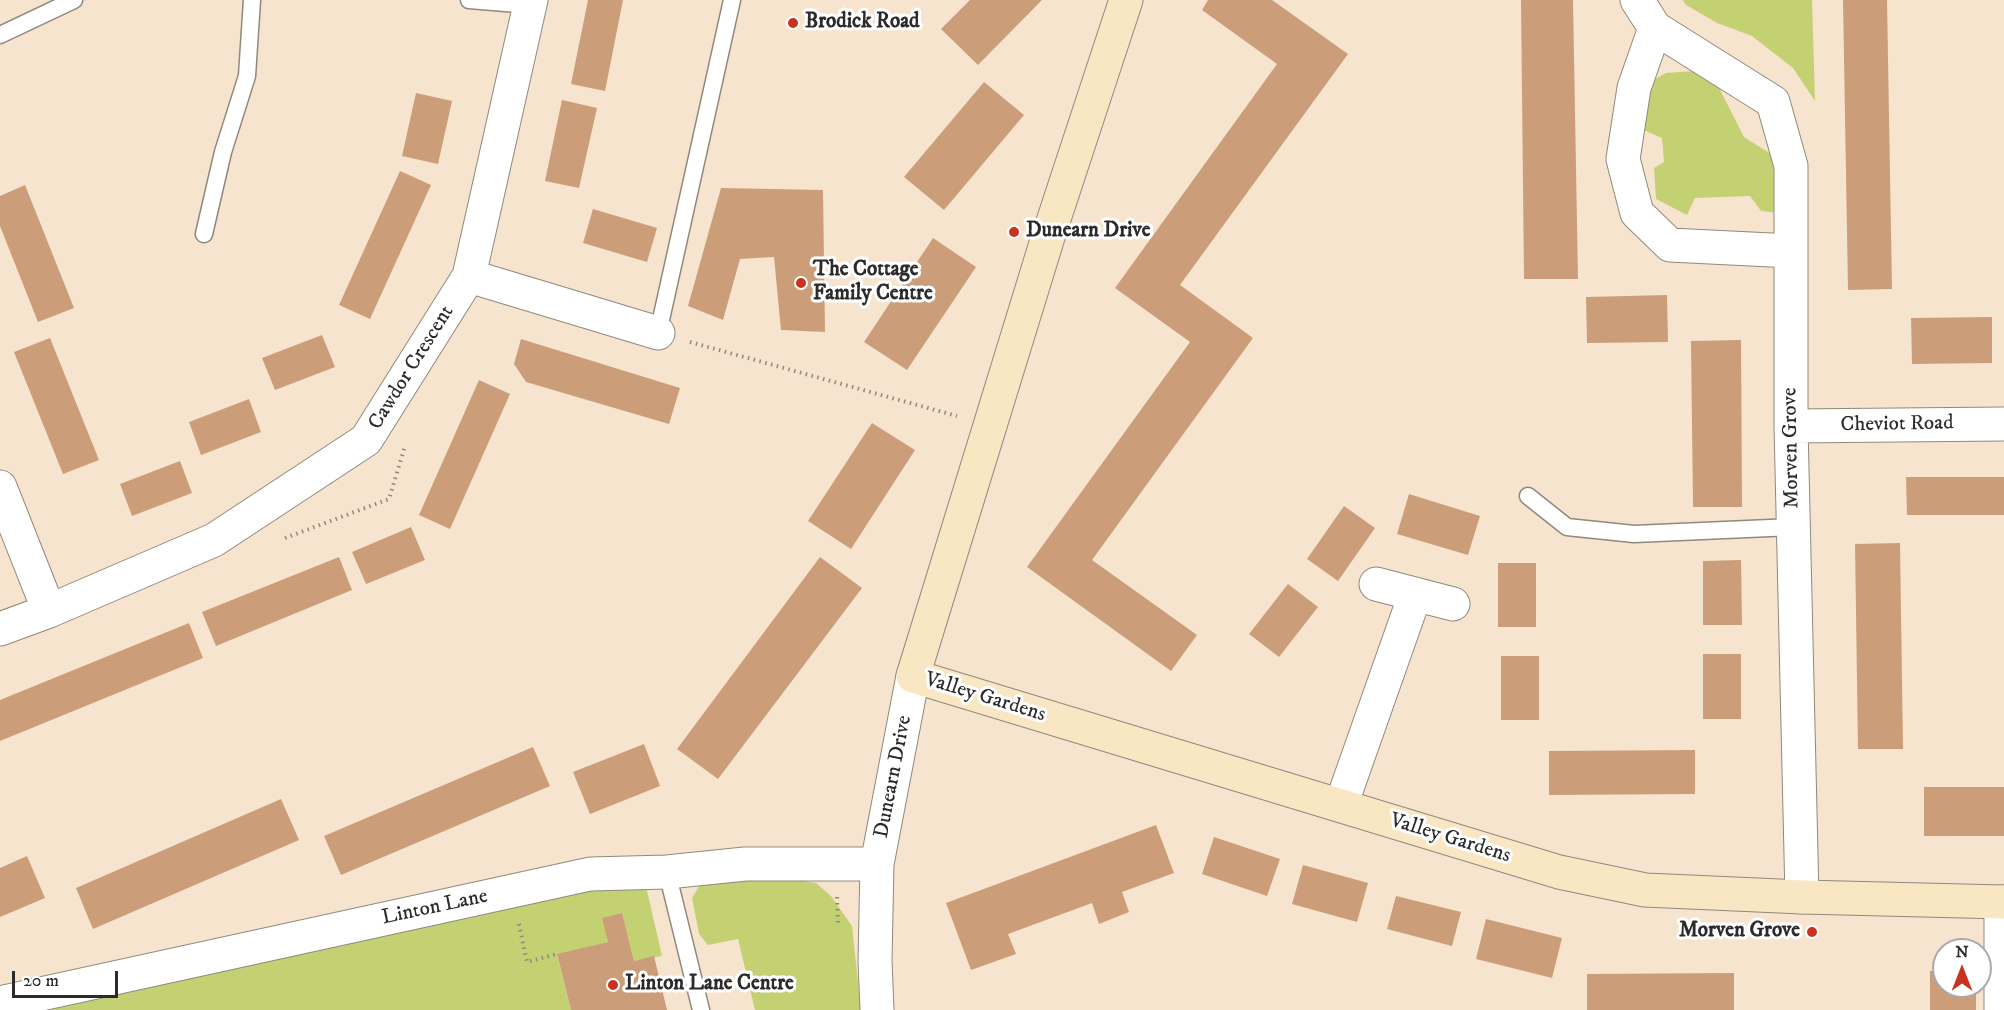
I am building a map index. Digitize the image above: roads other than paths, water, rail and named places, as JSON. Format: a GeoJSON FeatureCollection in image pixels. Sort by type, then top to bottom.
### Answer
{"type":"FeatureCollection","features":[{"type":"Feature","properties":{"kind":"street","name":"Dunearn Drive"},"geometry":{"type":"LineString","coordinates":[[878,1010],[875,961],[877,864],[913,676],[1048,237],[1126,0]]}},
{"type":"Feature","properties":{"kind":"street","name":"Morven Grove"},"geometry":{"type":"LineString","coordinates":[[1637,0],[1655,28],[1773,102],[1791,166],[1791,426],[1802,897]]}},
{"type":"Feature","properties":{"kind":"street","name":"Cawdor Crescent"},"geometry":{"type":"LineString","coordinates":[[0,629],[49,611],[214,540],[366,440],[469,276],[531,3]]}},
{"type":"Feature","properties":{"kind":"street"},"geometry":{"type":"LineString","coordinates":[[1655,28],[1634,88],[1623,159],[1637,213],[1670,245],[1791,251]]}},
{"type":"Feature","properties":{"kind":"street"},"geometry":{"type":"LineString","coordinates":[[469,276],[658,333]]}},
{"type":"Feature","properties":{"kind":"street","name":"Cheviot Road"},"geometry":{"type":"LineString","coordinates":[[1791,426],[2004,424]]}},
{"type":"Feature","properties":{"kind":"street"},"geometry":{"type":"LineString","coordinates":[[0,487],[49,611]]}},
{"type":"Feature","properties":{"kind":"street"},"geometry":{"type":"LineString","coordinates":[[1376,584],[1454,604]]}},
{"type":"Feature","properties":{"kind":"street"},"geometry":{"type":"LineString","coordinates":[[1341,805],[1415,595]]}},
{"type":"Feature","properties":{"kind":"street","name":"Valley Gardens"},"geometry":{"type":"LineString","coordinates":[[913,676],[1559,872],[1634,888],[1802,897],[2003,902]]}},
{"type":"Feature","properties":{"kind":"street","name":"Linton Lane"},"geometry":{"type":"LineString","coordinates":[[0,1003],[590,874],[667,872],[745,864],[877,864]]}},
{"type":"Feature","properties":{"kind":"street"},"geometry":{"type":"LineString","coordinates":[[2001,1010],[2003,902]]}},
{"type":"Feature","properties":{"kind":"lane"},"geometry":{"type":"LineString","coordinates":[[0,35],[74,0]]}},
{"type":"Feature","properties":{"kind":"lane"},"geometry":{"type":"LineString","coordinates":[[204,234],[223,152],[247,76],[252,0]]}},
{"type":"Feature","properties":{"kind":"lane"},"geometry":{"type":"LineString","coordinates":[[468,0],[531,3]]}},
{"type":"Feature","properties":{"kind":"lane"},"geometry":{"type":"LineString","coordinates":[[658,333],[732,0]]}},
{"type":"Feature","properties":{"kind":"lane"},"geometry":{"type":"LineString","coordinates":[[1528,496],[1567,527],[1634,534],[1793,527]]}},
{"type":"Feature","properties":{"kind":"lane"},"geometry":{"type":"LineString","coordinates":[[667,872],[701,1010]]}},
{"type":"Feature","properties":{"kind":"place","name":"Brodick Road"},"geometry":{"type":"Point","coordinates":[793,23]}},
{"type":"Feature","properties":{"kind":"place","name":"Dunearn Drive"},"geometry":{"type":"Point","coordinates":[1014,232]}},
{"type":"Feature","properties":{"kind":"place","name":"The Cottage Family Centre"},"geometry":{"type":"Point","coordinates":[801,283]}},
{"type":"Feature","properties":{"kind":"place","name":"Morven Grove"},"geometry":{"type":"Point","coordinates":[1812,932]}},
{"type":"Feature","properties":{"kind":"place","name":"Linton Lane Centre"},"geometry":{"type":"Point","coordinates":[613,985]}}]}
